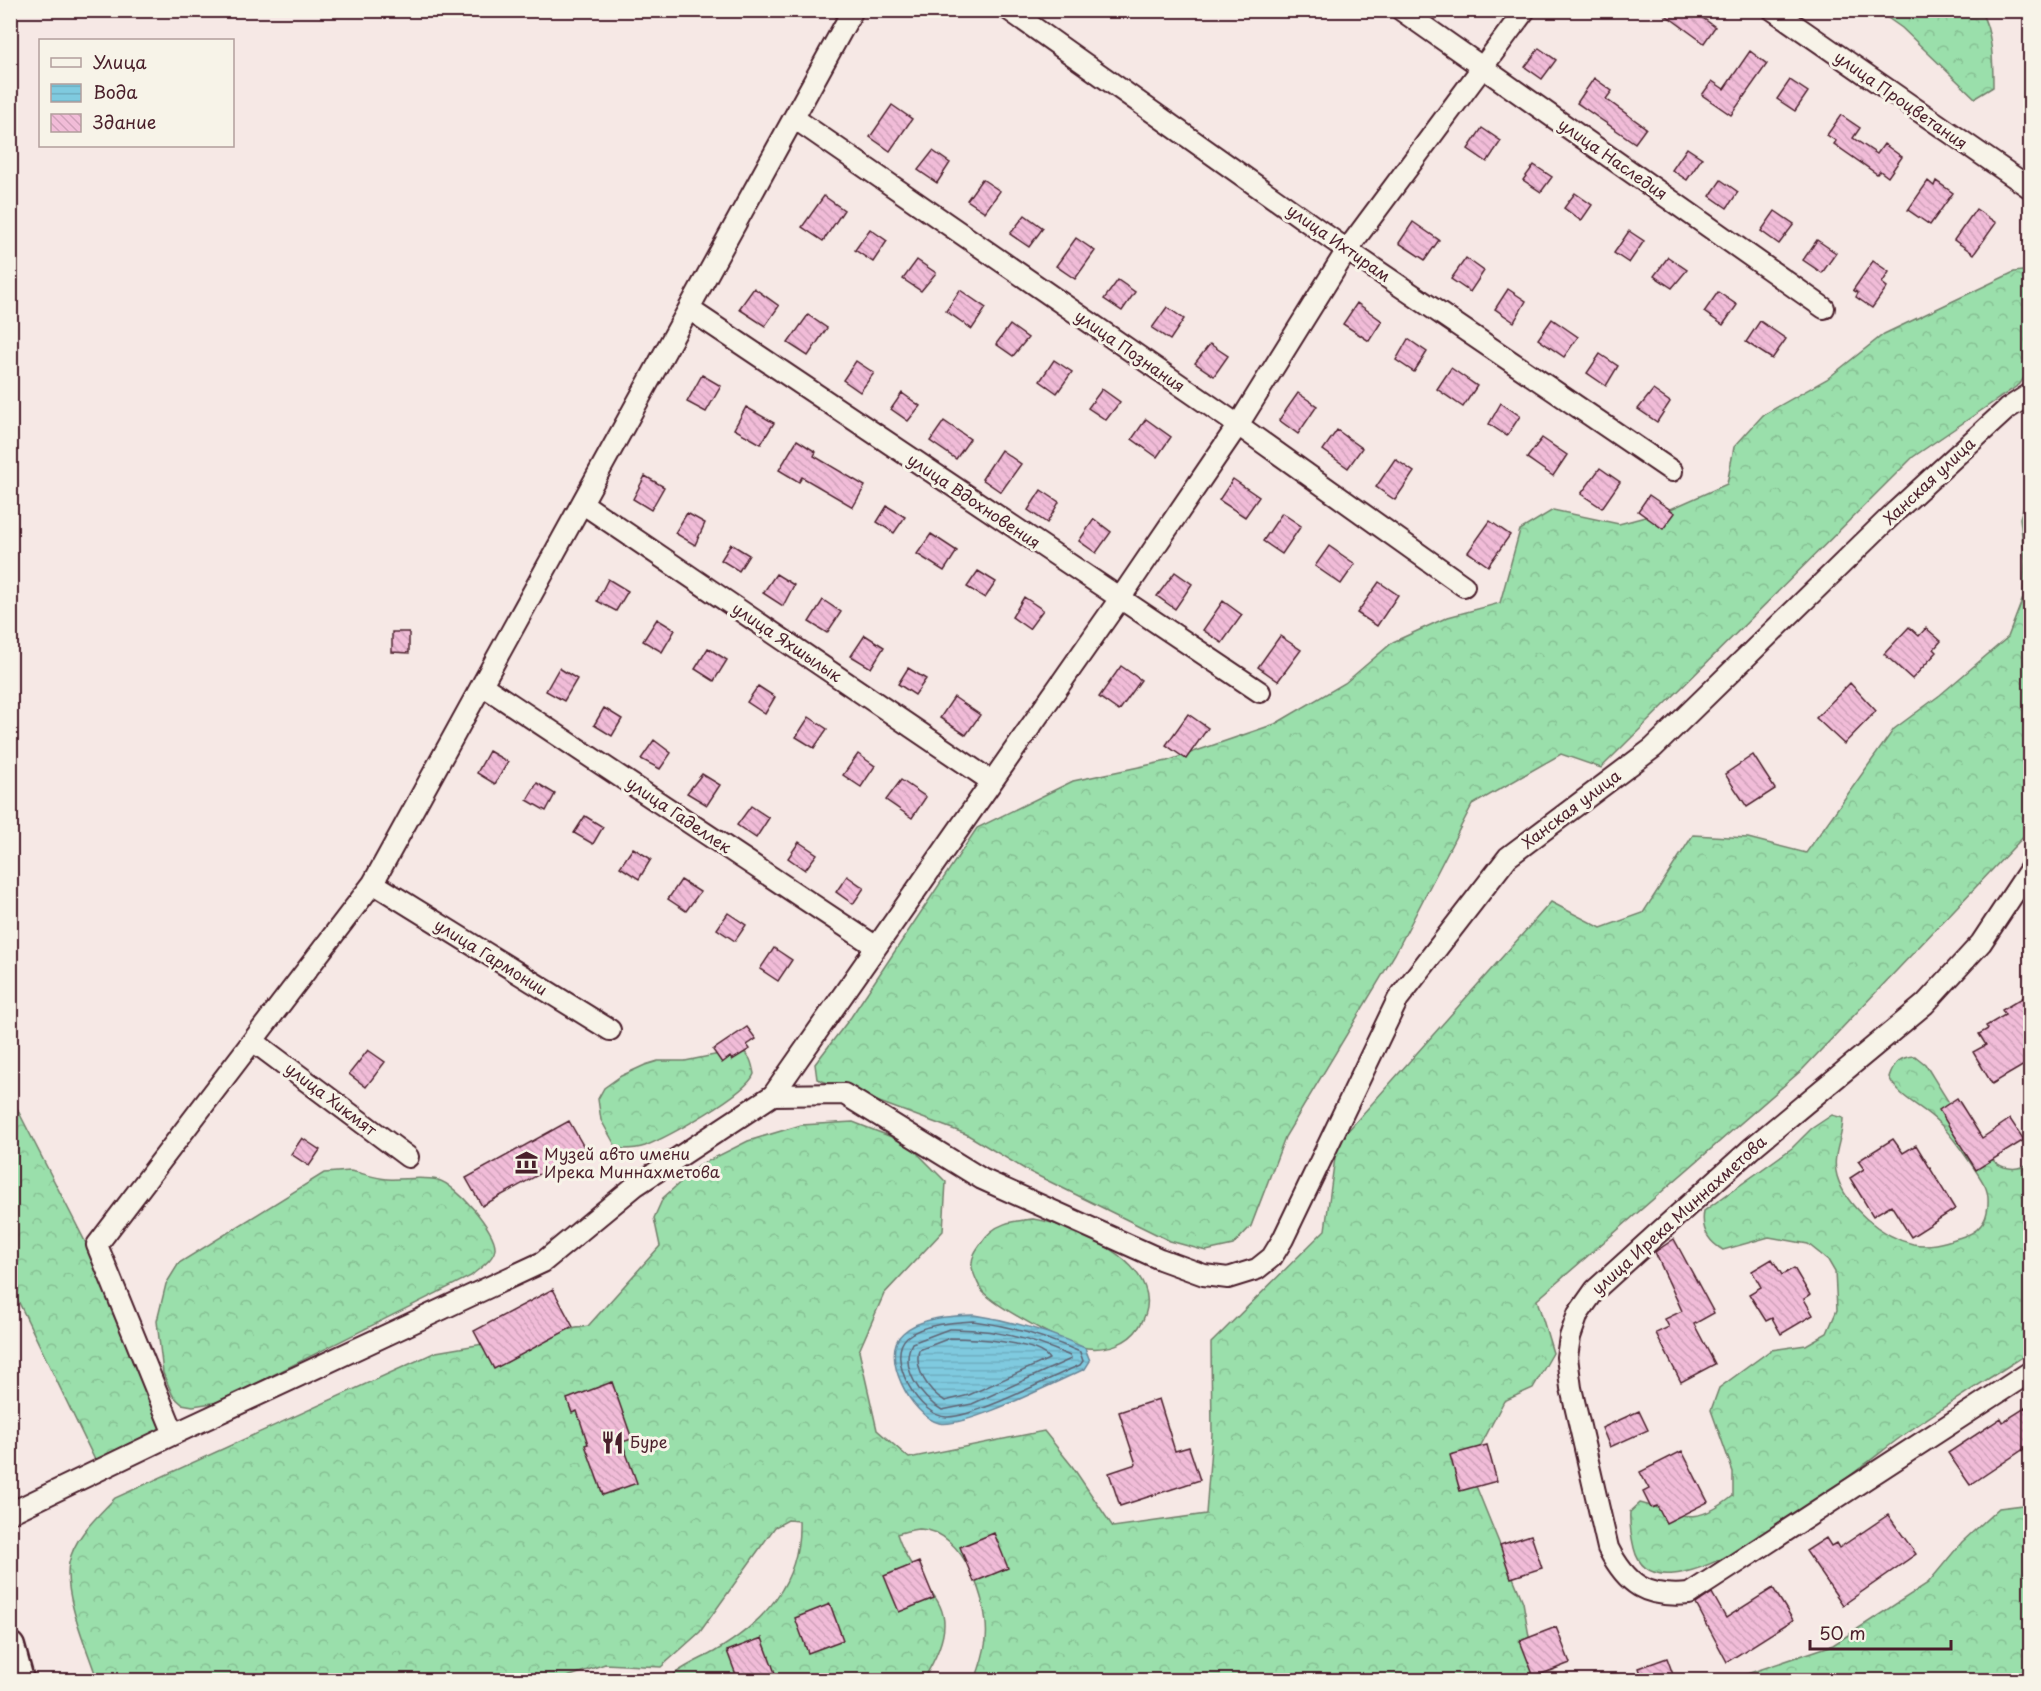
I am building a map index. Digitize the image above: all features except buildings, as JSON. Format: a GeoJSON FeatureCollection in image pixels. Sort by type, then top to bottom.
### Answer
{"type":"FeatureCollection","features":[{"type":"Feature","properties":{"kind":"highway"},"geometry":{"type":"LineString","coordinates":[[10,1647],[20,1680]]}},
{"type":"Feature","properties":{"kind":"street"},"geometry":{"type":"LineString","coordinates":[[174,1434],[97,1245],[373,884],[853,10]]}},
{"type":"Feature","properties":{"kind":"street","name":"улица Ихтирам"},"geometry":{"type":"LineString","coordinates":[[1009,10],[1347,250],[1672,471]]}},
{"type":"Feature","properties":{"kind":"street","name":"улица Наследия"},"geometry":{"type":"LineString","coordinates":[[1401,10],[1824,308]]}},
{"type":"Feature","properties":{"kind":"street"},"geometry":{"type":"LineString","coordinates":[[10,1514],[174,1434],[543,1262],[635,1186],[773,1095],[1119,600],[1238,425],[1347,250],[1485,68],[1525,10]]}},
{"type":"Feature","properties":{"kind":"street","name":"улица Процветания"},"geometry":{"type":"LineString","coordinates":[[1773,10],[2031,188]]}},
{"type":"Feature","properties":{"kind":"street","name":"улица Познания"},"geometry":{"type":"LineString","coordinates":[[794,118],[1238,425],[1464,585]]}},
{"type":"Feature","properties":{"kind":"street","name":"улица Вдохновения"},"geometry":{"type":"LineString","coordinates":[[689,309],[1119,600],[1260,692]]}},
{"type":"Feature","properties":{"kind":"street","name":"Ханская улица"},"geometry":{"type":"LineString","coordinates":[[773,1095],[844,1094],[982,1179],[1160,1259],[1204,1275],[1228,1278],[1257,1269],[1272,1257],[1283,1239],[1398,999],[1508,857],[1653,748],[1896,511],[2007,409],[2031,394]]}},
{"type":"Feature","properties":{"kind":"street","name":"улица Яхшылык"},"geometry":{"type":"LineString","coordinates":[[582,503],[991,781]]}},
{"type":"Feature","properties":{"kind":"street","name":"улица Гаделлек"},"geometry":{"type":"LineString","coordinates":[[482,685],[875,946]]}},
{"type":"Feature","properties":{"kind":"street","name":"улица Ирека Миннахметова"},"geometry":{"type":"LineString","coordinates":[[2031,869],[1981,943],[1925,1004],[1753,1147],[1595,1290],[1578,1314],[1570,1337],[1568,1357],[1571,1388],[1608,1548],[1619,1570],[1634,1584],[1651,1592],[1670,1596],[1689,1594],[2031,1372]]}},
{"type":"Feature","properties":{"kind":"street","name":"улица Гармонии"},"geometry":{"type":"LineString","coordinates":[[373,884],[609,1030]]}},
{"type":"Feature","properties":{"kind":"street","name":"улица Хикмят"},"geometry":{"type":"LineString","coordinates":[[253,1041],[408,1157]]}},
{"type":"Feature","properties":{"kind":"green space"},"geometry":{"type":"Polygon","coordinates":[[[1878,11],[1980,11],[1990,37],[1993,87],[1975,98],[1902,28],[1878,11]]]}},
{"type":"Feature","properties":{"kind":"green space"},"geometry":{"type":"Polygon","coordinates":[[[2030,270],[2030,329],[2026,340],[2029,363],[2020,384],[1913,457],[1601,768],[1561,754],[1472,805],[1395,954],[1285,1137],[1251,1226],[1233,1245],[1206,1251],[1170,1241],[1028,1171],[966,1134],[817,1079],[815,1064],[851,1017],[977,828],[1073,781],[1167,761],[1275,724],[1345,683],[1393,642],[1448,617],[1500,603],[1520,530],[1553,510],[1619,524],[1664,512],[1727,484],[1734,447],[1763,415],[1827,379],[1884,334],[2014,272],[2030,270]]]}},
{"type":"Feature","properties":{"kind":"green space"},"geometry":{"type":"Polygon","coordinates":[[[2030,487],[2030,830],[1803,1069],[1537,1300],[1553,1353],[1533,1388],[1504,1401],[1479,1449],[1476,1486],[1523,1602],[1534,1665],[1529,1680],[975,1680],[986,1640],[984,1608],[978,1589],[971,1571],[949,1542],[936,1533],[920,1529],[897,1534],[907,1556],[937,1601],[943,1615],[944,1632],[937,1653],[923,1680],[667,1680],[683,1668],[732,1640],[764,1613],[776,1598],[794,1563],[798,1543],[799,1521],[788,1520],[775,1527],[700,1632],[661,1667],[605,1664],[559,1680],[99,1680],[96,1676],[72,1604],[69,1590],[69,1563],[81,1536],[115,1498],[436,1352],[588,1326],[660,1246],[654,1218],[663,1198],[698,1166],[748,1141],[801,1125],[853,1122],[907,1143],[946,1182],[943,1231],[884,1294],[859,1351],[877,1430],[909,1458],[1044,1431],[1072,1466],[1113,1527],[1206,1514],[1212,1434],[1211,1343],[1325,1230],[1337,1143],[1551,902],[1601,928],[1643,913],[1693,835],[1748,838],[1806,853],[1894,729],[1940,695],[2008,637],[2023,598],[2025,561],[2020,518],[2030,487]]]}},
{"type":"Feature","properties":{"kind":"green space"},"geometry":{"type":"Polygon","coordinates":[[[739,1050],[748,1056],[754,1074],[737,1092],[687,1125],[645,1146],[622,1149],[615,1145],[601,1120],[598,1099],[604,1088],[621,1076],[658,1061],[685,1061],[739,1050]]]}},
{"type":"Feature","properties":{"kind":"green space"},"geometry":{"type":"Polygon","coordinates":[[[1915,1056],[1925,1064],[1961,1121],[1984,1151],[2004,1167],[2021,1167],[2030,1163],[2030,1352],[1920,1423],[1809,1506],[1764,1535],[1720,1559],[1681,1573],[1650,1571],[1634,1548],[1630,1530],[1630,1512],[1640,1503],[1678,1514],[1698,1515],[1720,1506],[1733,1496],[1733,1472],[1711,1410],[1719,1388],[1771,1350],[1806,1345],[1827,1333],[1837,1310],[1835,1272],[1828,1260],[1808,1244],[1769,1237],[1723,1250],[1706,1234],[1703,1223],[1704,1211],[1792,1148],[1811,1129],[1832,1115],[1843,1118],[1835,1161],[1837,1176],[1848,1199],[1878,1228],[1913,1244],[1930,1245],[1971,1233],[1984,1221],[1988,1195],[1976,1171],[1944,1128],[1905,1097],[1893,1085],[1889,1077],[1898,1061],[1915,1056]]]}},
{"type":"Feature","properties":{"kind":"green space"},"geometry":{"type":"Polygon","coordinates":[[[10,1095],[177,1421],[95,1460],[11,1286],[10,1095]]]}},
{"type":"Feature","properties":{"kind":"green space"},"geometry":{"type":"Polygon","coordinates":[[[350,1171],[382,1178],[426,1178],[445,1183],[474,1209],[489,1231],[495,1249],[492,1257],[471,1276],[219,1402],[193,1406],[182,1404],[173,1396],[163,1373],[157,1321],[166,1284],[179,1263],[324,1173],[350,1171]]]}},
{"type":"Feature","properties":{"kind":"green space"},"geometry":{"type":"Polygon","coordinates":[[[1033,1219],[1073,1230],[1096,1241],[1117,1254],[1134,1269],[1145,1287],[1147,1306],[1139,1327],[1129,1338],[1116,1345],[1102,1348],[1077,1346],[1033,1325],[1002,1307],[983,1292],[972,1267],[973,1257],[978,1248],[998,1227],[1011,1222],[1033,1219]]]}},
{"type":"Feature","properties":{"kind":"green space"},"geometry":{"type":"Polygon","coordinates":[[[2030,1504],[2030,1680],[1729,1680],[1833,1645],[1928,1583],[1962,1542],[1999,1508],[2030,1504]]]}},
{"type":"Feature","properties":{"kind":"water"},"geometry":{"type":"Polygon","coordinates":[[[974,1315],[1003,1320],[1058,1337],[1085,1348],[1090,1361],[1085,1369],[1011,1403],[969,1419],[939,1423],[918,1409],[902,1384],[896,1369],[894,1355],[896,1343],[903,1333],[919,1324],[937,1318],[974,1315]]]}},
{"type":"Feature","properties":{"kind":"place","name":"Музей авто имени Ирека Миннахметова"},"geometry":{"type":"Point","coordinates":[526,1163]}},
{"type":"Feature","properties":{"kind":"place","name":"Буре"},"geometry":{"type":"Point","coordinates":[612,1442]}}]}
